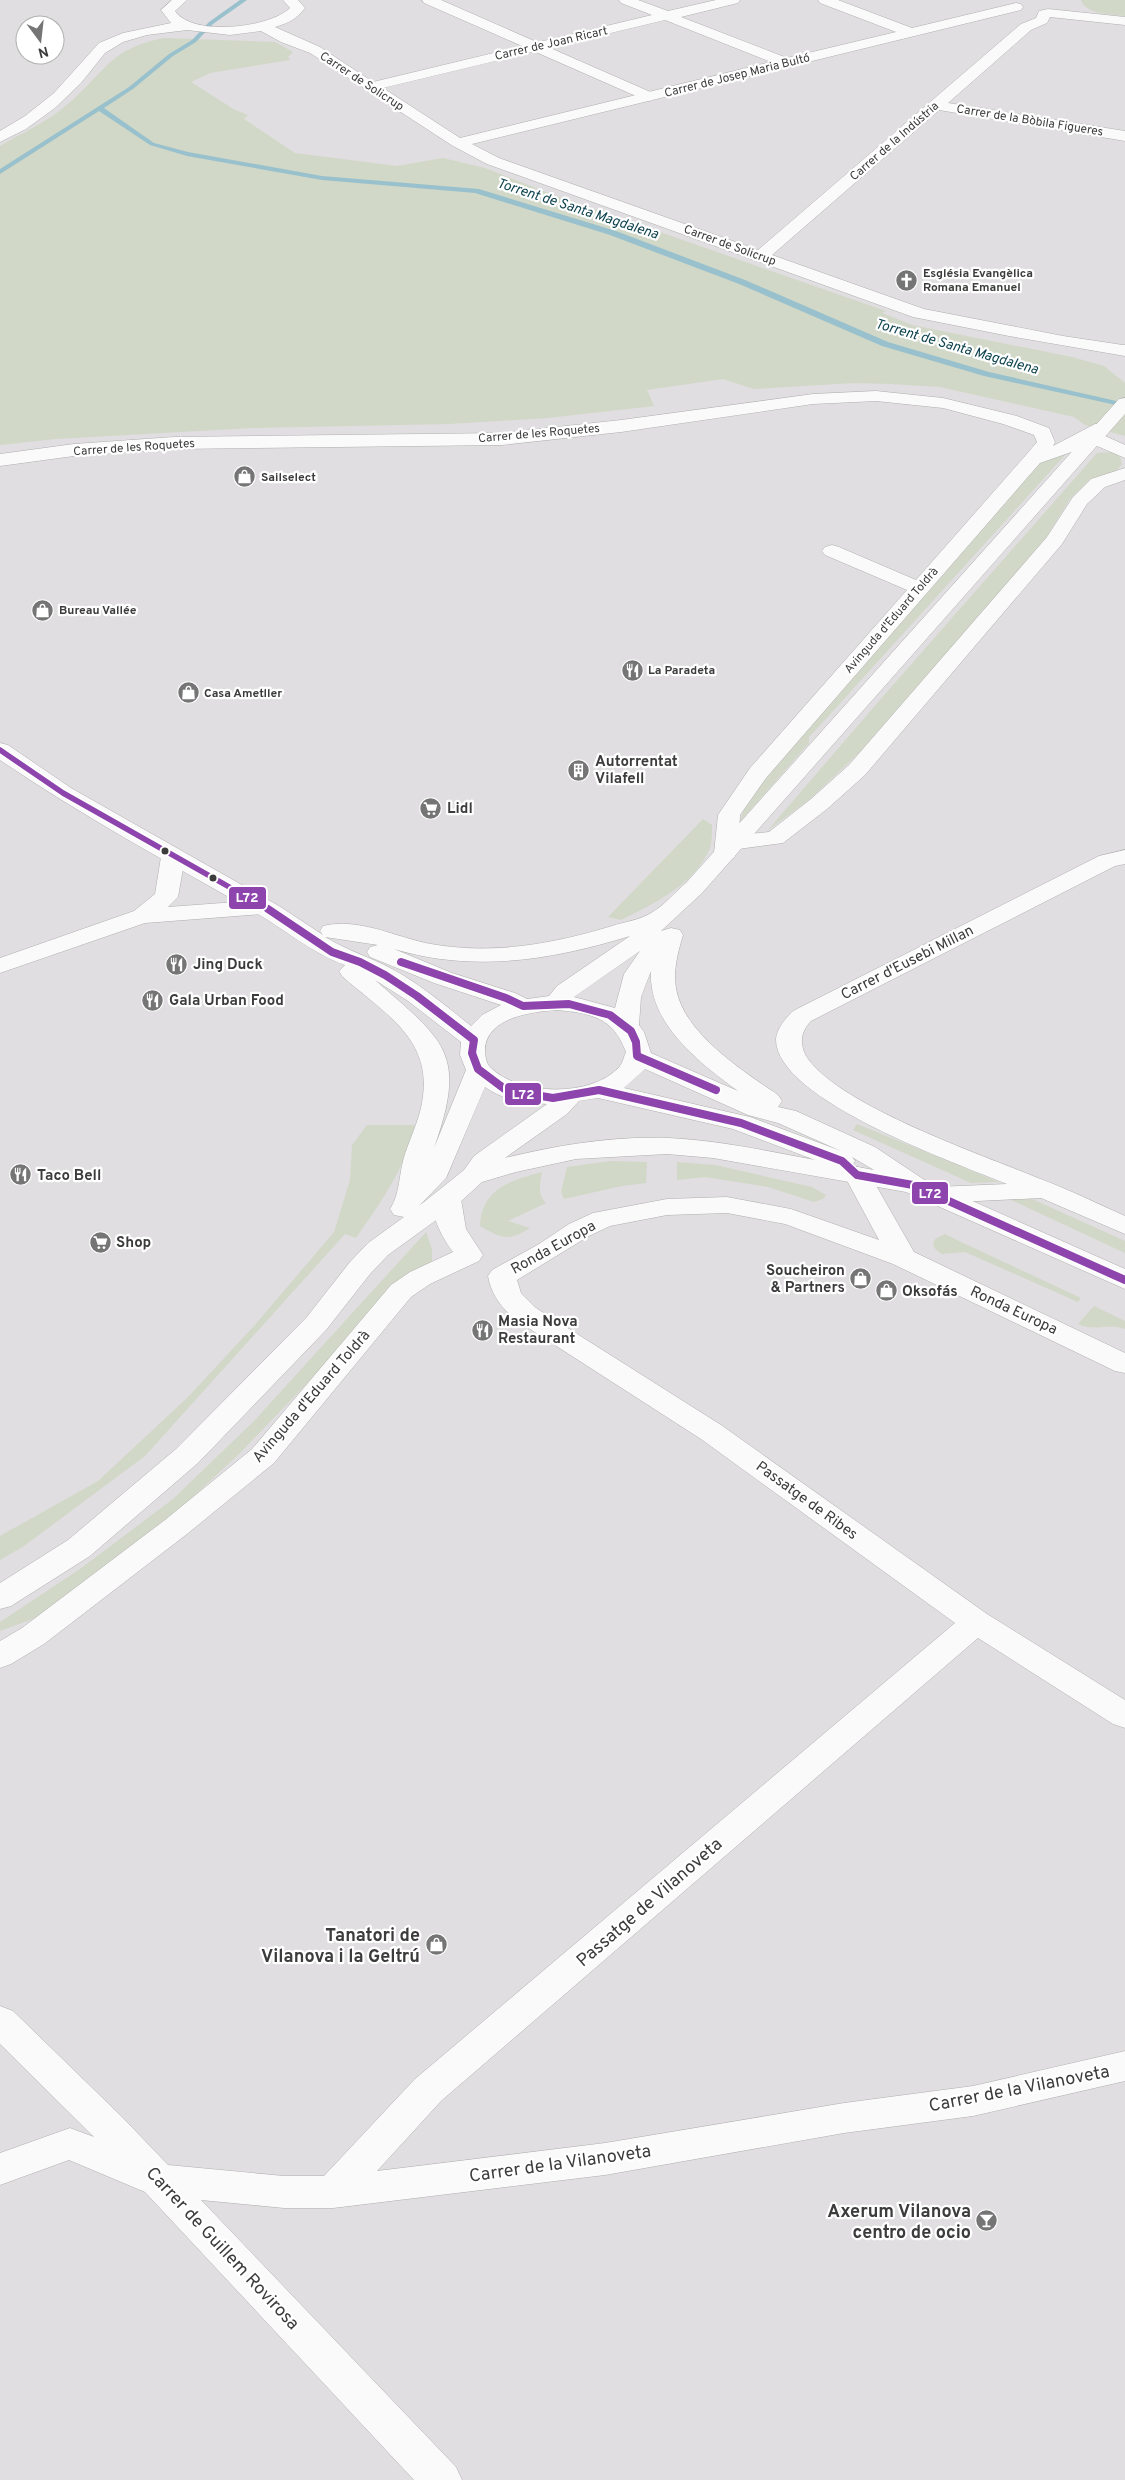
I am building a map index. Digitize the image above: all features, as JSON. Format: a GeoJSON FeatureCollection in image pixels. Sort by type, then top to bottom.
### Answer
{"type":"FeatureCollection","features":[{"type":"Feature","properties":{"kind":"street"},"geometry":{"type":"LineString","coordinates":[[180,0],[168,10],[168,15],[173,20],[189,26],[224,30],[245,30],[279,23],[296,14],[298,8],[297,1]]}},
{"type":"Feature","properties":{"kind":"street"},"geometry":{"type":"LineString","coordinates":[[429,0],[650,97]]}},
{"type":"Feature","properties":{"kind":"street"},"geometry":{"type":"LineString","coordinates":[[626,0],[786,64]]}},
{"type":"Feature","properties":{"kind":"street","name":"Carrer de Joan Ricart"},"geometry":{"type":"LineString","coordinates":[[369,87],[733,0]]}},
{"type":"Feature","properties":{"kind":"street"},"geometry":{"type":"LineString","coordinates":[[825,0],[909,32]]}},
{"type":"Feature","properties":{"kind":"street"},"geometry":{"type":"LineString","coordinates":[[1026,27],[1018,9],[1047,6],[1125,21]]}},
{"type":"Feature","properties":{"kind":"street","name":"Carrer de la Indústria"},"geometry":{"type":"LineString","coordinates":[[761,256],[1026,27],[1042,20],[1047,6]]}},
{"type":"Feature","properties":{"kind":"street","name":"Carrer de Josep Maria Bultó"},"geometry":{"type":"LineString","coordinates":[[458,143],[786,64],[909,32],[1018,9]]}},
{"type":"Feature","properties":{"kind":"street"},"geometry":{"type":"LineString","coordinates":[[0,137],[14,130],[55,99],[107,44],[110,37],[123,29],[173,20]]}},
{"type":"Feature","properties":{"kind":"street","name":"Carrer de Solicrup"},"geometry":{"type":"LineString","coordinates":[[279,23],[308,46],[369,87],[458,143],[493,161],[919,313],[992,328],[1125,349]]}},
{"type":"Feature","properties":{"kind":"street"},"geometry":{"type":"LineString","coordinates":[[107,44],[131,34],[189,26]]}},
{"type":"Feature","properties":{"kind":"street","name":"Carrer de Solicrup"},"geometry":{"type":"LineString","coordinates":[[264,27],[286,39],[308,46]]}},
{"type":"Feature","properties":{"kind":"street","name":"Carrer de la Bòbila Figueres"},"geometry":{"type":"LineString","coordinates":[[935,105],[1125,136]]}},
{"type":"Feature","properties":{"kind":"street","name":"Carrer de les Roquetes"},"geometry":{"type":"LineString","coordinates":[[0,460],[74,450],[174,443],[502,438],[622,426],[813,399],[876,396],[943,403],[1010,420],[1042,432],[1046,442],[1033,458]]}},
{"type":"Feature","properties":{"kind":"street","name":"Avinguda d'Eduard Toldrà"},"geometry":{"type":"LineString","coordinates":[[626,1026],[627,998],[632,984],[666,927],[694,888],[1125,403]]}},
{"type":"Feature","properties":{"kind":"street"},"geometry":{"type":"LineString","coordinates":[[1098,433],[1125,452]]}},
{"type":"Feature","properties":{"kind":"street","name":"Avinguda d'Eduard Toldrà"},"geometry":{"type":"LineString","coordinates":[[730,847],[729,815],[758,773],[1033,458],[1070,446],[1098,433]]}},
{"type":"Feature","properties":{"kind":"street"},"geometry":{"type":"LineString","coordinates":[[730,847],[775,838],[819,804],[857,770],[1055,540],[1080,501],[1098,483],[1125,474]]}},
{"type":"Feature","properties":{"kind":"street"},"geometry":{"type":"LineString","coordinates":[[832,551],[919,588]]}},
{"type":"Feature","properties":{"kind":"street"},"geometry":{"type":"LineString","coordinates":[[0,750],[63,793],[173,857],[267,909],[332,942],[360,962],[385,975],[417,996],[474,1040]]}},
{"type":"Feature","properties":{"kind":"street"},"geometry":{"type":"LineString","coordinates":[[142,916],[166,897],[173,857]]}},
{"type":"Feature","properties":{"kind":"street","name":"Carrer d'Eusebi Millan"},"geometry":{"type":"LineString","coordinates":[[1048,1191],[910,1134],[824,1089],[797,1063],[788,1038],[791,1027],[802,1016],[1107,861],[1125,857]]}},
{"type":"Feature","properties":{"kind":"street"},"geometry":{"type":"LineString","coordinates":[[0,966],[142,916],[267,909]]}},
{"type":"Feature","properties":{"kind":"street"},"geometry":{"type":"LineString","coordinates":[[332,942],[367,935],[434,952],[498,955],[536,953],[565,948],[606,937],[666,927],[663,989],[665,998],[676,1018],[704,1052],[727,1071],[770,1101],[787,1117]]}},
{"type":"Feature","properties":{"kind":"street","name":"Avinguda d'Eduard Toldrà"},"geometry":{"type":"LineString","coordinates":[[556,1003],[566,992],[587,976],[638,942],[666,927]]}},
{"type":"Feature","properties":{"kind":"street"},"geometry":{"type":"LineString","coordinates":[[332,942],[409,965],[475,990],[506,998],[524,1007]]}},
{"type":"Feature","properties":{"kind":"street"},"geometry":{"type":"LineString","coordinates":[[332,942],[359,978],[394,1006],[422,1035],[432,1048],[435,1057],[437,1066],[436,1093],[431,1118],[408,1184],[410,1200]]}},
{"type":"Feature","properties":{"kind":"street"},"geometry":{"type":"LineString","coordinates":[[556,1003],[578,1005],[599,1010],[626,1026],[636,1042],[637,1056],[631,1069],[623,1077],[599,1090],[569,1097],[544,1097],[512,1091],[492,1082],[479,1070],[472,1053],[474,1040],[480,1029],[492,1020],[524,1007],[556,1003]]}},
{"type":"Feature","properties":{"kind":"street"},"geometry":{"type":"LineString","coordinates":[[637,1056],[757,1109],[787,1117],[866,1153],[925,1190],[1022,1232],[1125,1280]]}},
{"type":"Feature","properties":{"kind":"street"},"geometry":{"type":"LineString","coordinates":[[0,1598],[79,1548],[187,1456],[316,1324],[360,1268],[378,1249],[410,1200],[433,1178],[460,1120],[479,1070]]}},
{"type":"Feature","properties":{"kind":"street"},"geometry":{"type":"LineString","coordinates":[[599,1090],[742,1123],[842,1161],[857,1175],[903,1258]]}},
{"type":"Feature","properties":{"kind":"street"},"geometry":{"type":"LineString","coordinates":[[378,1249],[447,1199],[473,1176],[483,1162],[558,1108],[569,1097]]}},
{"type":"Feature","properties":{"kind":"street"},"geometry":{"type":"LineString","coordinates":[[473,1176],[511,1165],[576,1151],[667,1146],[713,1150],[857,1175],[925,1190],[1048,1191],[1125,1226]]}},
{"type":"Feature","properties":{"kind":"street"},"geometry":{"type":"LineString","coordinates":[[447,1199],[449,1220],[454,1236],[469,1255]]}},
{"type":"Feature","properties":{"kind":"street","name":"Ronda Europa"},"geometry":{"type":"LineString","coordinates":[[469,1255],[502,1276],[549,1250],[579,1230],[603,1219],[626,1213],[667,1207],[728,1205],[791,1218],[903,1258],[1125,1364]]}},
{"type":"Feature","properties":{"kind":"street","name":"Avinguda d'Eduard Toldrà"},"geometry":{"type":"LineString","coordinates":[[0,1656],[33,1636],[176,1527],[263,1456],[401,1291],[420,1278],[469,1255]]}},
{"type":"Feature","properties":{"kind":"street","name":"Passatge de Ribes"},"geometry":{"type":"LineString","coordinates":[[502,1276],[503,1285],[510,1299],[526,1314],[711,1432],[976,1622],[1125,1716]]}},
{"type":"Feature","properties":{"kind":"street","name":"Passatge de Vilanoveta"},"geometry":{"type":"LineString","coordinates":[[333,2192],[428,2090],[976,1622]]}},
{"type":"Feature","properties":{"kind":"street","name":"Avinguda d'Eduard Toldrà"},"geometry":{"type":"LineString","coordinates":[[0,1648],[33,1636]]}},
{"type":"Feature","properties":{"kind":"street","name":"Carrer de Guillem Rovirosa"},"geometry":{"type":"LineString","coordinates":[[0,2021],[110,2128],[441,2480]]}},
{"type":"Feature","properties":{"kind":"street","name":"Carrer de la Vilanoveta"},"geometry":{"type":"LineString","coordinates":[[0,2169],[70,2144],[160,2181],[284,2192],[333,2192],[605,2159],[844,2118],[973,2101],[1125,2066]]}},
{"type":"Feature","properties":{"kind":"green space"},"geometry":{"type":"Polygon","coordinates":[[[1081,0],[1125,0],[1125,16],[1088,9],[1081,0]]]}},
{"type":"Feature","properties":{"kind":"green space"},"geometry":{"type":"Polygon","coordinates":[[[165,38],[275,42],[293,52],[288,57],[290,60],[210,73],[191,82],[235,110],[248,115],[244,119],[295,153],[397,166],[443,158],[485,168],[551,194],[886,311],[882,313],[912,325],[1072,357],[1104,366],[1125,383],[1125,436],[1085,425],[1074,417],[940,387],[854,383],[754,389],[723,379],[647,390],[654,406],[548,418],[449,424],[252,428],[56,439],[0,445],[0,146],[56,113],[77,96],[118,56],[130,49],[165,38]]]}},
{"type":"Feature","properties":{"kind":"green space"},"geometry":{"type":"Polygon","coordinates":[[[1114,452],[1120,457],[1122,464],[1115,472],[1090,480],[1070,499],[1045,539],[1028,560],[859,753],[810,799],[768,830],[1097,453],[1114,452]]]}},
{"type":"Feature","properties":{"kind":"green space"},"geometry":{"type":"Polygon","coordinates":[[[1066,454],[809,737],[809,743],[740,822],[745,805],[778,764],[1041,462],[1066,454]]]}},
{"type":"Feature","properties":{"kind":"green space"},"geometry":{"type":"Polygon","coordinates":[[[703,819],[712,825],[710,848],[703,861],[684,883],[660,900],[621,920],[608,917],[703,819]]]}},
{"type":"Feature","properties":{"kind":"green space"},"geometry":{"type":"Polygon","coordinates":[[[857,1124],[999,1182],[971,1183],[853,1130],[857,1124]]]}},
{"type":"Feature","properties":{"kind":"green space"},"geometry":{"type":"Polygon","coordinates":[[[367,1125],[415,1125],[399,1171],[356,1238],[345,1234],[145,1456],[24,1546],[0,1560],[0,1536],[98,1481],[187,1398],[254,1326],[334,1232],[350,1180],[352,1145],[367,1125]]]}},
{"type":"Feature","properties":{"kind":"green space"},"geometry":{"type":"Polygon","coordinates":[[[611,1161],[647,1162],[646,1183],[622,1186],[564,1199],[561,1192],[567,1167],[611,1161]]]}},
{"type":"Feature","properties":{"kind":"green space"},"geometry":{"type":"Polygon","coordinates":[[[677,1162],[715,1165],[812,1187],[826,1195],[823,1199],[814,1202],[768,1187],[705,1177],[677,1180],[677,1162]]]}},
{"type":"Feature","properties":{"kind":"green space"},"geometry":{"type":"Polygon","coordinates":[[[542,1172],[540,1192],[546,1203],[508,1221],[530,1228],[516,1235],[505,1237],[499,1236],[480,1226],[486,1203],[500,1188],[519,1179],[542,1172]]]}},
{"type":"Feature","properties":{"kind":"green space"},"geometry":{"type":"Polygon","coordinates":[[[1009,1199],[1032,1199],[1125,1241],[1125,1253],[1009,1199]]]}},
{"type":"Feature","properties":{"kind":"green space"},"geometry":{"type":"Polygon","coordinates":[[[426,1232],[432,1249],[432,1262],[390,1289],[313,1377],[239,1454],[165,1523],[44,1615],[0,1631],[0,1622],[80,1569],[173,1499],[253,1422],[426,1232]]]}},
{"type":"Feature","properties":{"kind":"green space"},"geometry":{"type":"Polygon","coordinates":[[[945,1234],[1081,1298],[1078,1302],[965,1252],[942,1254],[935,1248],[934,1242],[935,1239],[945,1234]]]}},
{"type":"Feature","properties":{"kind":"green space"},"geometry":{"type":"Polygon","coordinates":[[[1094,1306],[1125,1321],[1125,1329],[1119,1327],[1089,1327],[1078,1324],[1094,1306]]]}},
{"type":"Feature","properties":{"kind":"waterway"},"geometry":{"type":"LineString","coordinates":[[0,172],[131,88],[171,55],[194,41],[211,23],[244,0]]}},
{"type":"Feature","properties":{"kind":"waterway","name":"Torrent de Santa Magdalena"},"geometry":{"type":"LineString","coordinates":[[100,109],[152,144],[187,154],[322,178],[476,191],[613,233],[742,282],[885,344],[987,374],[1125,405]]}},
{"type":"Feature","properties":{"kind":"transit line","name":"L72"},"geometry":{"type":"LineString","coordinates":[[0,750],[63,793],[271,911],[332,952],[360,962],[385,975],[417,996],[474,1040],[472,1053],[478,1069],[506,1090],[553,1098],[599,1090],[741,1123],[842,1161],[857,1175],[913,1185],[1125,1280]]}},
{"type":"Feature","properties":{"kind":"transit line","name":"L72"},"geometry":{"type":"LineString","coordinates":[[401,962],[506,998],[523,1006],[569,1004],[610,1015],[631,1031],[636,1042],[637,1056],[716,1090]]}},
{"type":"Feature","properties":{"kind":"place","name":"Església Evangèlica Romana Emanuel"},"geometry":{"type":"Point","coordinates":[907,280]}},
{"type":"Feature","properties":{"kind":"place","name":"Sailselect"},"geometry":{"type":"Point","coordinates":[245,477]}},
{"type":"Feature","properties":{"kind":"place","name":"Bureau Vallée"},"geometry":{"type":"Point","coordinates":[43,610]}},
{"type":"Feature","properties":{"kind":"place","name":"La Paradeta"},"geometry":{"type":"Point","coordinates":[632,670]}},
{"type":"Feature","properties":{"kind":"place","name":"Casa Ametller"},"geometry":{"type":"Point","coordinates":[188,693]}},
{"type":"Feature","properties":{"kind":"place","name":"Autorrentat Vilafell"},"geometry":{"type":"Point","coordinates":[579,770]}},
{"type":"Feature","properties":{"kind":"place","name":"Lidl"},"geometry":{"type":"Point","coordinates":[431,808]}},
{"type":"Feature","properties":{"kind":"place","name":"Jing Duck"},"geometry":{"type":"Point","coordinates":[177,964]}},
{"type":"Feature","properties":{"kind":"place","name":"Gala Urban Food"},"geometry":{"type":"Point","coordinates":[153,1000]}},
{"type":"Feature","properties":{"kind":"place","name":"Taco Bell"},"geometry":{"type":"Point","coordinates":[21,1175]}},
{"type":"Feature","properties":{"kind":"place","name":"Shop"},"geometry":{"type":"Point","coordinates":[100,1242]}},
{"type":"Feature","properties":{"kind":"place","name":"Soucheiron & Partners"},"geometry":{"type":"Point","coordinates":[861,1279]}},
{"type":"Feature","properties":{"kind":"place","name":"Oksofás"},"geometry":{"type":"Point","coordinates":[886,1291]}},
{"type":"Feature","properties":{"kind":"place","name":"Masia Nova Restaurant"},"geometry":{"type":"Point","coordinates":[482,1330]}},
{"type":"Feature","properties":{"kind":"place","name":"Tanatori de Vilanova i la Geltrú"},"geometry":{"type":"Point","coordinates":[436,1945]}},
{"type":"Feature","properties":{"kind":"place","name":"Axerum Vilanova centro de ocio"},"geometry":{"type":"Point","coordinates":[987,2221]}}]}
